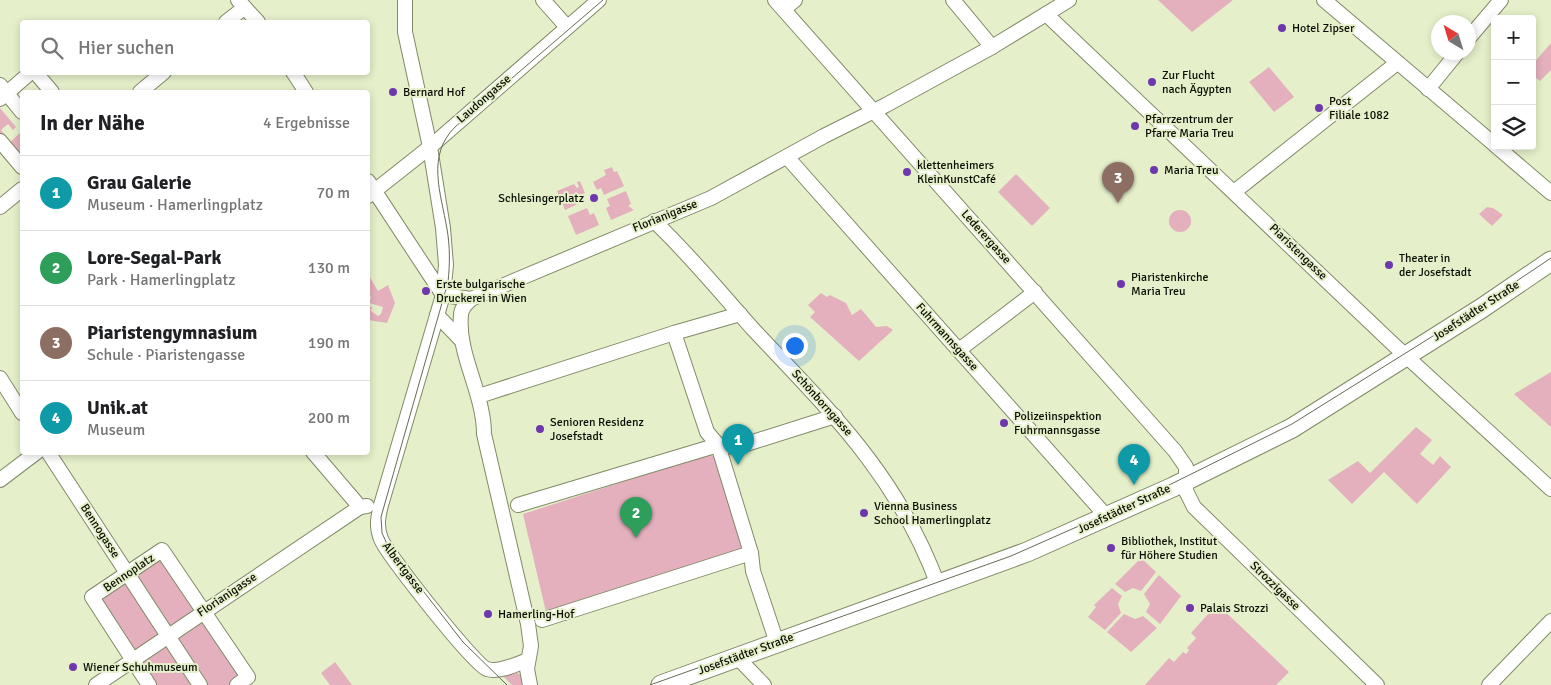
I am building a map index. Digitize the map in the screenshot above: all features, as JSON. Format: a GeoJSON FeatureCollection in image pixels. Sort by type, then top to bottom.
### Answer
{"type":"FeatureCollection","features":[{"type":"Feature","properties":{"kind":"street"},"geometry":{"type":"LineString","coordinates":[[316,455],[360,506],[381,505],[443,295],[446,265],[445,245],[430,147],[405,32],[405,0]]}},
{"type":"Feature","properties":{"kind":"street"},"geometry":{"type":"LineString","coordinates":[[543,0],[567,27]]}},
{"type":"Feature","properties":{"kind":"street","name":"Laudongasse"},"geometry":{"type":"LineString","coordinates":[[370,190],[430,147],[598,0]]}},
{"type":"Feature","properties":{"kind":"street"},"geometry":{"type":"LineString","coordinates":[[779,5],[795,0]]}},
{"type":"Feature","properties":{"kind":"street"},"geometry":{"type":"LineString","coordinates":[[953,0],[992,46]]}},
{"type":"Feature","properties":{"kind":"street","name":"Florianigasse"},"geometry":{"type":"LineString","coordinates":[[471,299],[711,198],[875,111],[992,46],[1069,0]]}},
{"type":"Feature","properties":{"kind":"street"},"geometry":{"type":"LineString","coordinates":[[1324,0],[1491,142]]}},
{"type":"Feature","properties":{"kind":"street"},"geometry":{"type":"LineString","coordinates":[[1476,30],[1501,0]]}},
{"type":"Feature","properties":{"kind":"street"},"geometry":{"type":"LineString","coordinates":[[228,20],[241,4],[251,12],[257,20]]}},
{"type":"Feature","properties":{"kind":"street","name":"Lederergasse"},"geometry":{"type":"LineString","coordinates":[[779,5],[1175,450],[1186,467],[1186,480]]}},
{"type":"Feature","properties":{"kind":"street","name":"Piaristengasse"},"geometry":{"type":"LineString","coordinates":[[1046,14],[1406,356],[1551,489]]}},
{"type":"Feature","properties":{"kind":"street"},"geometry":{"type":"LineString","coordinates":[[1428,89],[1452,60]]}},
{"type":"Feature","properties":{"kind":"street"},"geometry":{"type":"LineString","coordinates":[[1234,192],[1398,63]]}},
{"type":"Feature","properties":{"kind":"street"},"geometry":{"type":"LineString","coordinates":[[20,110],[2,92],[27,75]]}},
{"type":"Feature","properties":{"kind":"street"},"geometry":{"type":"LineString","coordinates":[[38,75],[50,90]]}},
{"type":"Feature","properties":{"kind":"street"},"geometry":{"type":"LineString","coordinates":[[142,90],[160,75]]}},
{"type":"Feature","properties":{"kind":"street"},"geometry":{"type":"LineString","coordinates":[[295,75],[305,90]]}},
{"type":"Feature","properties":{"kind":"street"},"geometry":{"type":"LineString","coordinates":[[424,118],[449,129]]}},
{"type":"Feature","properties":{"kind":"street"},"geometry":{"type":"LineString","coordinates":[[0,141],[20,165]]}},
{"type":"Feature","properties":{"kind":"street"},"geometry":{"type":"LineString","coordinates":[[1501,150],[1551,192]]}},
{"type":"Feature","properties":{"kind":"street","name":"Fuhrmannsgasse"},"geometry":{"type":"LineString","coordinates":[[786,157],[1107,517]]}},
{"type":"Feature","properties":{"kind":"street"},"geometry":{"type":"LineString","coordinates":[[370,190],[443,295],[471,299]]}},
{"type":"Feature","properties":{"kind":"street"},"geometry":{"type":"LineString","coordinates":[[0,207],[20,191]]}},
{"type":"Feature","properties":{"kind":"street","name":"Schönborngasse"},"geometry":{"type":"LineString","coordinates":[[654,221],[835,416],[863,449],[897,498],[914,529],[938,585]]}},
{"type":"Feature","properties":{"kind":"street","name":"Josefstädter Straße"},"geometry":{"type":"LineString","coordinates":[[661,685],[1027,552],[1186,480],[1292,428],[1551,261]]}},
{"type":"Feature","properties":{"kind":"street"},"geometry":{"type":"LineString","coordinates":[[959,350],[1035,292]]}},
{"type":"Feature","properties":{"kind":"street"},"geometry":{"type":"LineString","coordinates":[[471,299],[464,306],[461,314],[462,341],[484,416],[484,434],[528,624],[531,646],[528,665],[530,685]]}},
{"type":"Feature","properties":{"kind":"street"},"geometry":{"type":"LineString","coordinates":[[479,396],[674,333],[740,314]]}},
{"type":"Feature","properties":{"kind":"street"},"geometry":{"type":"LineString","coordinates":[[437,315],[462,341]]}},
{"type":"Feature","properties":{"kind":"street"},"geometry":{"type":"LineString","coordinates":[[674,333],[707,432],[718,445],[751,553],[753,571],[777,643]]}},
{"type":"Feature","properties":{"kind":"street"},"geometry":{"type":"LineString","coordinates":[[0,378],[20,410]]}},
{"type":"Feature","properties":{"kind":"street"},"geometry":{"type":"LineString","coordinates":[[518,505],[718,445],[737,447],[835,416]]}},
{"type":"Feature","properties":{"kind":"street"},"geometry":{"type":"LineString","coordinates":[[0,480],[33,455]]}},
{"type":"Feature","properties":{"kind":"street","name":"Bennogasse"},"geometry":{"type":"LineString","coordinates":[[50,455],[200,685]]}},
{"type":"Feature","properties":{"kind":"street","name":"Strozzigasse"},"geometry":{"type":"LineString","coordinates":[[1186,480],[1186,491],[1194,507],[1377,685]]}},
{"type":"Feature","properties":{"kind":"street","name":"Albertgasse"},"geometry":{"type":"LineString","coordinates":[[381,505],[378,524],[384,546],[460,645],[477,663],[487,669],[528,665]]}},
{"type":"Feature","properties":{"kind":"street","name":"Florianigasse"},"geometry":{"type":"LineString","coordinates":[[96,685],[360,506]]}},
{"type":"Feature","properties":{"kind":"street","name":"Bennoplatz"},"geometry":{"type":"LineString","coordinates":[[149,685],[92,597],[162,550],[248,677],[237,685]]}},
{"type":"Feature","properties":{"kind":"street"},"geometry":{"type":"LineString","coordinates":[[542,620],[751,553]]}},
{"type":"Feature","properties":{"kind":"street"},"geometry":{"type":"LineString","coordinates":[[1489,685],[1551,621]]}},
{"type":"Feature","properties":{"kind":"street"},"geometry":{"type":"LineString","coordinates":[[737,657],[764,685]]}},
{"type":"Feature","properties":{"kind":"shaded area"},"geometry":{"type":"Polygon","coordinates":[[[1158,0],[1233,0],[1192,32],[1158,0]]]}},
{"type":"Feature","properties":{"kind":"shaded area"},"geometry":{"type":"Polygon","coordinates":[[[1551,43],[1551,70],[1540,81],[1536,78],[1536,60],[1551,43]]]}},
{"type":"Feature","properties":{"kind":"shaded area"},"geometry":{"type":"Polygon","coordinates":[[[1269,67],[1294,97],[1274,112],[1249,82],[1269,67]]]}},
{"type":"Feature","properties":{"kind":"shaded area"},"geometry":{"type":"Polygon","coordinates":[[[0,108],[16,127],[13,130],[8,124],[1,130],[6,136],[3,138],[0,134],[0,108]]]}},
{"type":"Feature","properties":{"kind":"shaded area"},"geometry":{"type":"Polygon","coordinates":[[[20,133],[20,159],[8,144],[20,133]]]}},
{"type":"Feature","properties":{"kind":"shaded area"},"geometry":{"type":"Polygon","coordinates":[[[612,167],[614,172],[617,171],[624,186],[604,195],[601,188],[597,190],[593,182],[606,175],[604,170],[612,167]]]}},
{"type":"Feature","properties":{"kind":"shaded area"},"geometry":{"type":"Polygon","coordinates":[[[1016,174],[1050,208],[1032,226],[998,192],[1016,174]]]}},
{"type":"Feature","properties":{"kind":"shaded area"},"geometry":{"type":"Polygon","coordinates":[[[580,181],[585,193],[581,195],[584,201],[565,210],[557,191],[574,184],[577,188],[579,187],[577,182],[580,181]]]}},
{"type":"Feature","properties":{"kind":"shaded area"},"geometry":{"type":"Polygon","coordinates":[[[626,191],[631,204],[628,206],[634,210],[611,220],[606,208],[610,206],[607,199],[626,191]]]}},
{"type":"Feature","properties":{"kind":"shaded area"},"geometry":{"type":"Polygon","coordinates":[[[1487,207],[1493,208],[1503,215],[1492,226],[1479,214],[1487,207]]]}},
{"type":"Feature","properties":{"kind":"shaded area"},"geometry":{"type":"Polygon","coordinates":[[[587,208],[590,215],[594,213],[599,225],[576,235],[568,216],[587,208]]]}},
{"type":"Feature","properties":{"kind":"shaded area"},"geometry":{"type":"Polygon","coordinates":[[[1180,210],[1188,213],[1191,221],[1188,229],[1180,232],[1172,229],[1169,221],[1172,213],[1180,210]]]}},
{"type":"Feature","properties":{"kind":"shaded area"},"geometry":{"type":"Polygon","coordinates":[[[370,277],[378,291],[388,285],[395,303],[387,323],[370,320],[370,306],[372,307],[371,311],[378,316],[381,314],[383,307],[370,303],[370,277]]]}},
{"type":"Feature","properties":{"kind":"shaded area"},"geometry":{"type":"Polygon","coordinates":[[[821,293],[846,303],[852,315],[861,309],[876,327],[887,326],[893,330],[859,361],[810,317],[815,312],[808,305],[821,293]]]}},
{"type":"Feature","properties":{"kind":"shaded area"},"geometry":{"type":"Polygon","coordinates":[[[1551,372],[1551,427],[1514,394],[1551,372]]]}},
{"type":"Feature","properties":{"kind":"shaded area"},"geometry":{"type":"Polygon","coordinates":[[[1416,427],[1432,440],[1420,454],[1433,465],[1440,456],[1451,467],[1417,504],[1384,472],[1352,504],[1328,480],[1358,461],[1370,473],[1416,427]]]}},
{"type":"Feature","properties":{"kind":"shaded area"},"geometry":{"type":"Polygon","coordinates":[[[709,454],[717,458],[746,550],[546,612],[523,514],[709,454]]]}},
{"type":"Feature","properties":{"kind":"shaded area"},"geometry":{"type":"Polygon","coordinates":[[[162,550],[248,677],[237,685],[149,685],[92,597],[162,550]]]}},
{"type":"Feature","properties":{"kind":"shaded area"},"geometry":{"type":"Polygon","coordinates":[[[1141,558],[1156,572],[1141,591],[1133,588],[1125,592],[1115,584],[1141,558]]]}},
{"type":"Feature","properties":{"kind":"shaded area"},"geometry":{"type":"Polygon","coordinates":[[[1159,575],[1181,596],[1160,624],[1146,612],[1150,604],[1144,594],[1159,575]]]}},
{"type":"Feature","properties":{"kind":"shaded area"},"geometry":{"type":"Polygon","coordinates":[[[1112,588],[1122,596],[1118,604],[1121,613],[1105,630],[1088,617],[1096,607],[1094,605],[1112,588]]]}},
{"type":"Feature","properties":{"kind":"shaded area"},"geometry":{"type":"Polygon","coordinates":[[[1217,604],[1289,672],[1276,685],[1145,685],[1169,658],[1174,662],[1183,652],[1186,654],[1189,650],[1187,648],[1196,638],[1191,633],[1217,604]]]}},
{"type":"Feature","properties":{"kind":"shaded area"},"geometry":{"type":"Polygon","coordinates":[[[1124,614],[1135,619],[1143,616],[1157,628],[1131,652],[1107,632],[1124,614]]]}},
{"type":"Feature","properties":{"kind":"shaded area"},"geometry":{"type":"Polygon","coordinates":[[[335,662],[352,685],[330,685],[321,673],[335,662]]]}},
{"type":"Feature","properties":{"kind":"shaded area"},"geometry":{"type":"Polygon","coordinates":[[[513,671],[521,675],[522,685],[512,685],[500,673],[513,671]]]}},
{"type":"Feature","properties":{"kind":"tram line"},"geometry":{"type":"LineString","coordinates":[[507,685],[463,642],[388,546],[382,533],[381,517],[448,282],[449,242],[438,175],[438,163],[446,138],[455,127],[603,0]]}},
{"type":"Feature","properties":{"kind":"tram line"},"geometry":{"type":"LineString","coordinates":[[650,685],[1011,556],[1149,495],[1292,424],[1457,321],[1551,258]]}},
{"type":"Feature","properties":{"kind":"place","name":"Hotel Zipser"},"geometry":{"type":"Point","coordinates":[1282,28]}},
{"type":"Feature","properties":{"kind":"place","name":"Zur Flucht nach Ägypten"},"geometry":{"type":"Point","coordinates":[1152,82]}},
{"type":"Feature","properties":{"kind":"place","name":"Bernard Hof"},"geometry":{"type":"Point","coordinates":[393,92]}},
{"type":"Feature","properties":{"kind":"place","name":"Post Filiale 1082"},"geometry":{"type":"Point","coordinates":[1319,108]}},
{"type":"Feature","properties":{"kind":"place","name":"Pfarrzentrum der Pfarre Maria Treu"},"geometry":{"type":"Point","coordinates":[1135,126]}},
{"type":"Feature","properties":{"kind":"place","name":"Maria Treu"},"geometry":{"type":"Point","coordinates":[1154,170]}},
{"type":"Feature","properties":{"kind":"place","name":"klettenheimers KleinKunstCafé"},"geometry":{"type":"Point","coordinates":[907,172]}},
{"type":"Feature","properties":{"kind":"place","name":"Schlesingerplatz"},"geometry":{"type":"Point","coordinates":[594,198]}},
{"type":"Feature","properties":{"kind":"place","name":"Piaristengymnasium"},"geometry":{"type":"Point","coordinates":[1118,203]}},
{"type":"Feature","properties":{"kind":"place","name":"Theater in der Josefstadt"},"geometry":{"type":"Point","coordinates":[1389,265]}},
{"type":"Feature","properties":{"kind":"place","name":"Piaristenkirche Maria Treu"},"geometry":{"type":"Point","coordinates":[1121,284]}},
{"type":"Feature","properties":{"kind":"place","name":"Erste bulgarische Druckerei in Wien"},"geometry":{"type":"Point","coordinates":[426,291]}},
{"type":"Feature","properties":{"kind":"place","name":"Polizeiinspektion Fuhrmannsgasse"},"geometry":{"type":"Point","coordinates":[1004,423]}},
{"type":"Feature","properties":{"kind":"place","name":"Senioren Residenz Josefstadt"},"geometry":{"type":"Point","coordinates":[540,429]}},
{"type":"Feature","properties":{"kind":"place","name":"Grau Galerie"},"geometry":{"type":"Point","coordinates":[738,465]}},
{"type":"Feature","properties":{"kind":"place","name":"Unik.at"},"geometry":{"type":"Point","coordinates":[1134,485]}},
{"type":"Feature","properties":{"kind":"place","name":"Vienna Business School Hamerlingplatz"},"geometry":{"type":"Point","coordinates":[864,513]}},
{"type":"Feature","properties":{"kind":"place","name":"Lore-Segal-Park"},"geometry":{"type":"Point","coordinates":[636,538]}},
{"type":"Feature","properties":{"kind":"place","name":"Bibliothek, Institut für Höhere Studien"},"geometry":{"type":"Point","coordinates":[1111,548]}},
{"type":"Feature","properties":{"kind":"place","name":"Palais Strozzi"},"geometry":{"type":"Point","coordinates":[1190,608]}},
{"type":"Feature","properties":{"kind":"place","name":"Hamerling-Hof"},"geometry":{"type":"Point","coordinates":[488,614]}},
{"type":"Feature","properties":{"kind":"place","name":"Wiener Schuhmuseum"},"geometry":{"type":"Point","coordinates":[73,667]}}]}
